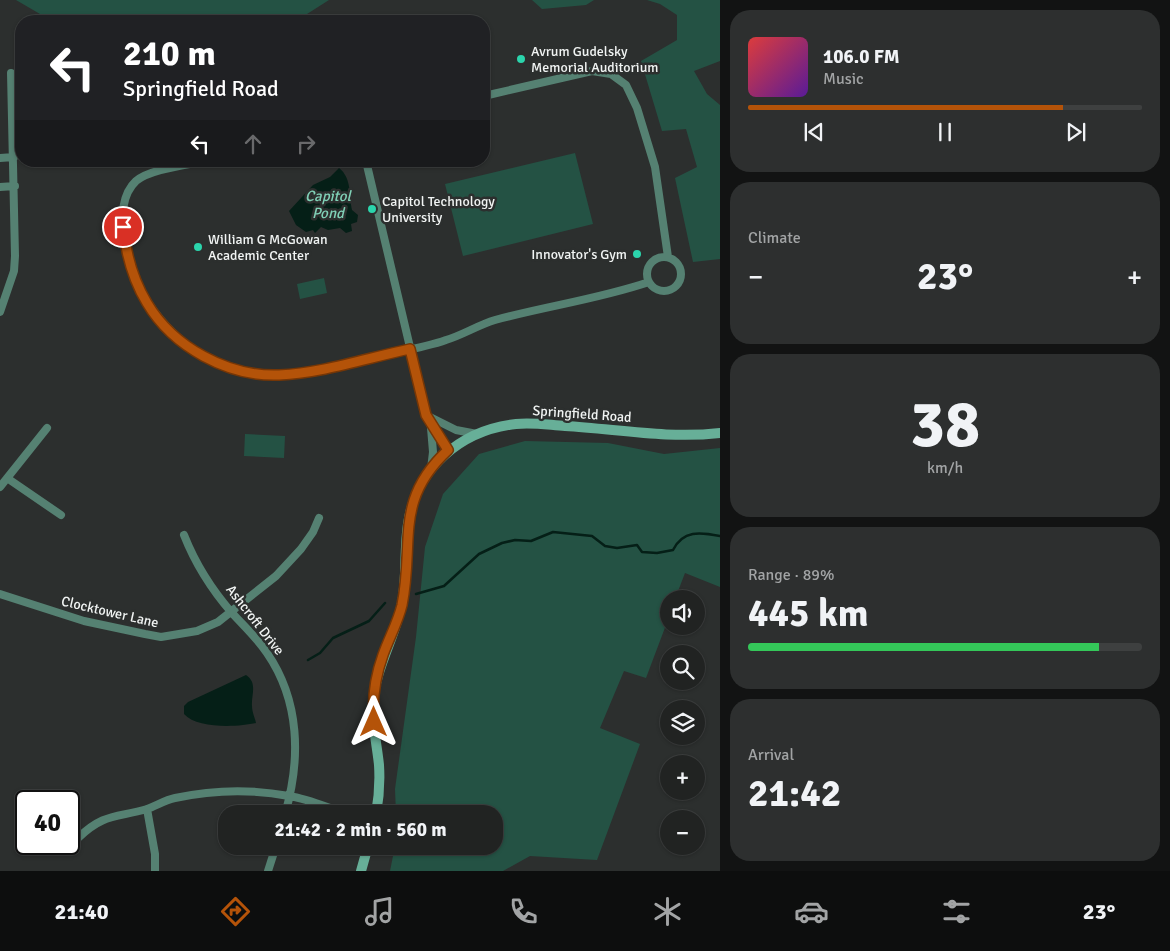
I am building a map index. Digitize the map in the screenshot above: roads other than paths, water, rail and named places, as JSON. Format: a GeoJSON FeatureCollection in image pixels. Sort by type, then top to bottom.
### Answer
{"type":"FeatureCollection","features":[{"type":"Feature","properties":{"kind":"street"},"geometry":{"type":"LineString","coordinates":[[490,95],[592,72],[611,74],[626,85],[637,108],[655,167],[668,257]]}},
{"type":"Feature","properties":{"kind":"street"},"geometry":{"type":"LineString","coordinates":[[0,312],[9,287],[15,256],[15,186],[10,73]]}},
{"type":"Feature","properties":{"kind":"street"},"geometry":{"type":"LineString","coordinates":[[0,158],[14,157]]}},
{"type":"Feature","properties":{"kind":"street"},"geometry":{"type":"LineString","coordinates":[[180,167],[138,179],[128,193],[125,202],[123,227],[130,266],[147,304],[171,332],[194,350],[216,362],[243,371],[269,375],[304,372],[410,349],[446,340],[496,320],[649,282]]}},
{"type":"Feature","properties":{"kind":"street"},"geometry":{"type":"LineString","coordinates":[[367,167],[426,415],[431,426],[448,450]]}},
{"type":"Feature","properties":{"kind":"street"},"geometry":{"type":"LineString","coordinates":[[0,187],[15,186]]}},
{"type":"Feature","properties":{"kind":"street"},"geometry":{"type":"LineString","coordinates":[[668,257],[678,263],[682,274],[678,285],[674,289],[663,292],[652,287],[647,271],[652,262],[668,257]]}},
{"type":"Feature","properties":{"kind":"street"},"geometry":{"type":"LineString","coordinates":[[0,286],[9,287]]}},
{"type":"Feature","properties":{"kind":"street"},"geometry":{"type":"LineString","coordinates":[[426,415],[456,430],[477,434]]}},
{"type":"Feature","properties":{"kind":"street","name":"Springfield Road"},"geometry":{"type":"LineString","coordinates":[[377,805],[380,776],[373,707],[375,682],[402,605],[410,513],[416,493],[430,469],[448,450],[477,434],[500,427],[528,424],[592,427],[667,435],[720,433]]}},
{"type":"Feature","properties":{"kind":"street"},"geometry":{"type":"LineString","coordinates":[[430,469],[433,452],[431,426]]}},
{"type":"Feature","properties":{"kind":"street"},"geometry":{"type":"LineString","coordinates":[[0,488],[47,428]]}},
{"type":"Feature","properties":{"kind":"street"},"geometry":{"type":"LineString","coordinates":[[7,478],[61,515]]}},
{"type":"Feature","properties":{"kind":"street","name":"Clocktower Lane"},"geometry":{"type":"LineString","coordinates":[[0,594],[84,621],[161,637],[197,631],[218,622],[290,562],[313,532],[319,518]]}},
{"type":"Feature","properties":{"kind":"street","name":"Ashcroft Drive"},"geometry":{"type":"LineString","coordinates":[[184,535],[198,565],[231,612],[267,653],[284,681],[290,697],[294,721],[295,759],[288,805]]}},
{"type":"Feature","properties":{"kind":"street"},"geometry":{"type":"LineString","coordinates":[[80,836],[91,826],[106,818],[147,808],[175,798],[227,792],[263,792],[290,796],[318,805]]}},
{"type":"Feature","properties":{"kind":"street"},"geometry":{"type":"LineString","coordinates":[[147,808],[155,854],[155,871]]}},
{"type":"Feature","properties":{"kind":"street"},"geometry":{"type":"LineString","coordinates":[[268,871],[273,855]]}},
{"type":"Feature","properties":{"kind":"street"},"geometry":{"type":"LineString","coordinates":[[361,871],[365,855]]}},
{"type":"Feature","properties":{"kind":"water","name":"Capitol Pond"},"geometry":{"type":"Polygon","coordinates":[[[339,168],[348,182],[352,210],[358,215],[357,222],[351,224],[352,231],[346,233],[340,228],[328,230],[321,227],[315,233],[313,230],[306,232],[296,225],[289,211],[313,185],[330,177],[339,168]]]}},
{"type":"Feature","properties":{"kind":"water"},"geometry":{"type":"Polygon","coordinates":[[[246,675],[250,678],[253,685],[252,708],[256,723],[218,726],[198,722],[184,714],[184,706],[188,702],[246,675]]]}},
{"type":"Feature","properties":{"kind":"waterway"},"geometry":{"type":"LineString","coordinates":[[416,594],[444,586],[479,554],[502,543],[515,540],[531,541],[553,532],[592,536],[605,546],[617,548],[637,545],[642,552],[657,553],[673,550],[677,543],[693,534],[720,536]]}},
{"type":"Feature","properties":{"kind":"waterway"},"geometry":{"type":"LineString","coordinates":[[308,660],[320,653],[333,638],[369,621],[385,603]]}},
{"type":"Feature","properties":{"kind":"place","name":"Avrum Gudelsky Memorial Auditorium"},"geometry":{"type":"Point","coordinates":[521,59]}},
{"type":"Feature","properties":{"kind":"place","name":"Capitol Technology University"},"geometry":{"type":"Point","coordinates":[372,209]}},
{"type":"Feature","properties":{"kind":"place","name":"William G McGowan Academic Center"},"geometry":{"type":"Point","coordinates":[198,247]}},
{"type":"Feature","properties":{"kind":"place","name":"Innovator's Gym"},"geometry":{"type":"Point","coordinates":[637,254]}}]}
